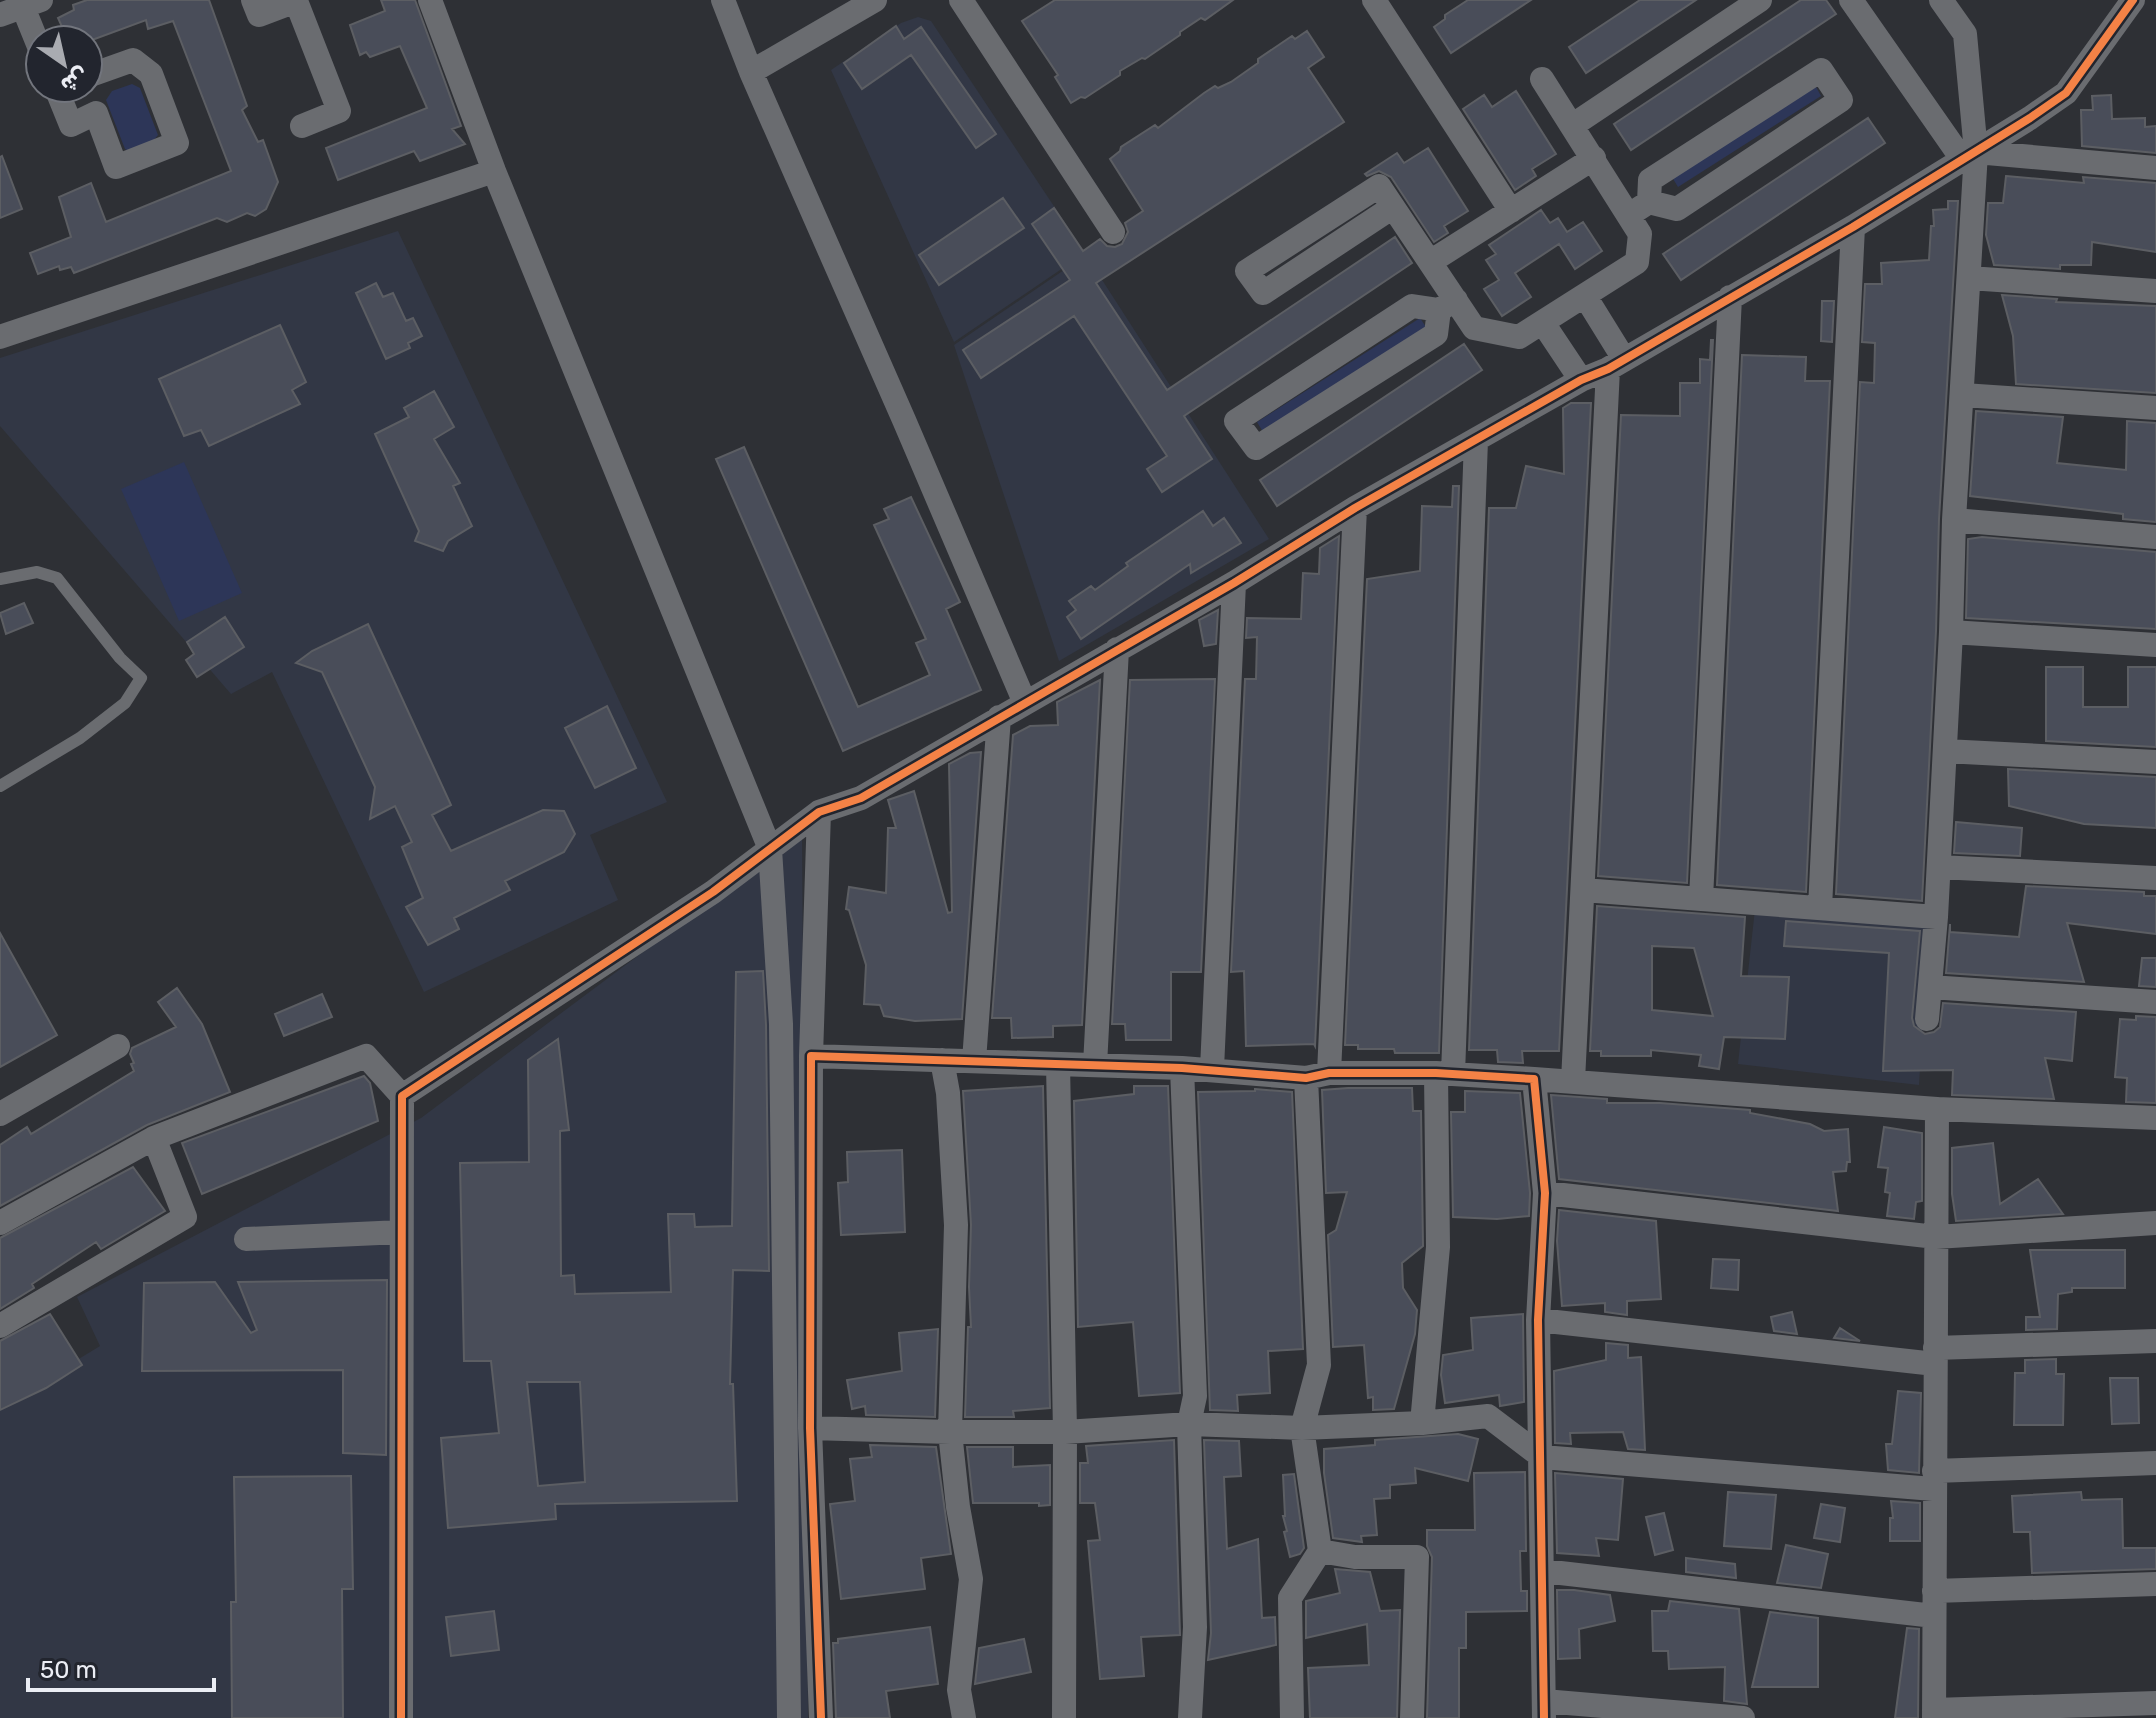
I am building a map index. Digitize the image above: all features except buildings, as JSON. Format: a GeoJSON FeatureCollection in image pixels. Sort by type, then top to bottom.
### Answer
{"type":"FeatureCollection","features":[{"type":"Feature","properties":{"kind":"street"},"geometry":{"type":"LineString","coordinates":[[253,0],[259,15],[296,1],[339,111],[302,126]]}},
{"type":"Feature","properties":{"kind":"street"},"geometry":{"type":"LineString","coordinates":[[430,0],[494,171],[770,849],[781,1024],[789,1718]]}},
{"type":"Feature","properties":{"kind":"street"},"geometry":{"type":"LineString","coordinates":[[723,0],[751,72],[1025,703]]}},
{"type":"Feature","properties":{"kind":"street"},"geometry":{"type":"LineString","coordinates":[[751,72],[875,0]]}},
{"type":"Feature","properties":{"kind":"street"},"geometry":{"type":"LineString","coordinates":[[961,0],[1113,232]]}},
{"type":"Feature","properties":{"kind":"street"},"geometry":{"type":"LineString","coordinates":[[1374,0],[1511,211]]}},
{"type":"Feature","properties":{"kind":"street"},"geometry":{"type":"LineString","coordinates":[[1573,125],[1760,0]]}},
{"type":"Feature","properties":{"kind":"street"},"geometry":{"type":"LineString","coordinates":[[1851,0],[1969,156],[2156,168]]}},
{"type":"Feature","properties":{"kind":"street"},"geometry":{"type":"LineString","coordinates":[[1927,1019],[1939,867],[1954,520],[1969,278],[1965,34],[1941,0]]}},
{"type":"Feature","properties":{"kind":"street"},"geometry":{"type":"LineString","coordinates":[[402,1096],[713,892],[819,812],[861,798],[1234,583],[1355,508],[1581,380],[1616,364],[1853,227],[1969,156],[2066,93],[2133,0]]}},
{"type":"Feature","properties":{"kind":"street"},"geometry":{"type":"LineString","coordinates":[[62,104],[71,125],[96,113],[116,167],[177,143],[151,74],[133,60],[104,70]]}},
{"type":"Feature","properties":{"kind":"street"},"geometry":{"type":"LineString","coordinates":[[1393,207],[1263,293],[1247,271],[1379,186],[1430,262],[1447,305],[1474,328],[1519,337],[1637,262],[1639,209],[1650,180],[1821,70],[1841,100],[1677,209],[1639,209],[1594,158],[1542,79]]}},
{"type":"Feature","properties":{"kind":"street"},"geometry":{"type":"LineString","coordinates":[[1430,262],[1594,158]]}},
{"type":"Feature","properties":{"kind":"street"},"geometry":{"type":"LineString","coordinates":[[0,337],[494,171]]}},
{"type":"Feature","properties":{"kind":"street"},"geometry":{"type":"LineString","coordinates":[[1820,908],[1853,227]]}},
{"type":"Feature","properties":{"kind":"street"},"geometry":{"type":"LineString","coordinates":[[1969,278],[2156,291]]}},
{"type":"Feature","properties":{"kind":"street"},"geometry":{"type":"LineString","coordinates":[[1573,1081],[1616,364],[1585,296]]}},
{"type":"Feature","properties":{"kind":"street"},"geometry":{"type":"LineString","coordinates":[[1701,899],[1730,297]]}},
{"type":"Feature","properties":{"kind":"street"},"geometry":{"type":"LineString","coordinates":[[1447,305],[1436,334],[1256,448],[1236,421],[1412,306],[1447,305]]}},
{"type":"Feature","properties":{"kind":"street"},"geometry":{"type":"LineString","coordinates":[[1543,323],[1581,380]]}},
{"type":"Feature","properties":{"kind":"street"},"geometry":{"type":"LineString","coordinates":[[1963,395],[2156,408]]}},
{"type":"Feature","properties":{"kind":"street"},"geometry":{"type":"LineString","coordinates":[[1422,1423],[1438,1247],[1476,440]]}},
{"type":"Feature","properties":{"kind":"street"},"geometry":{"type":"LineString","coordinates":[[1292,1718],[1290,1598],[1320,1551],[1302,1428],[1319,1365],[1317,1076],[1355,508]]}},
{"type":"Feature","properties":{"kind":"street"},"geometry":{"type":"LineString","coordinates":[[1954,520],[2156,537]]}},
{"type":"Feature","properties":{"kind":"street"},"geometry":{"type":"LineString","coordinates":[[1212,1069],[1234,583]]}},
{"type":"Feature","properties":{"kind":"street"},"geometry":{"type":"LineString","coordinates":[[1951,632],[2156,645]]}},
{"type":"Feature","properties":{"kind":"street"},"geometry":{"type":"LineString","coordinates":[[1095,1065],[1117,649]]}},
{"type":"Feature","properties":{"kind":"street"},"geometry":{"type":"LineString","coordinates":[[974,1061],[999,717]]}},
{"type":"Feature","properties":{"kind":"street"},"geometry":{"type":"LineString","coordinates":[[1945,751],[2156,762]]}},
{"type":"Feature","properties":{"kind":"street"},"geometry":{"type":"LineString","coordinates":[[819,812],[811,1056],[810,1428],[821,1718]]}},
{"type":"Feature","properties":{"kind":"street"},"geometry":{"type":"LineString","coordinates":[[1939,867],[2156,878]]}},
{"type":"Feature","properties":{"kind":"street"},"geometry":{"type":"LineString","coordinates":[[1583,890],[1936,917]]}},
{"type":"Feature","properties":{"kind":"street"},"geometry":{"type":"LineString","coordinates":[[1930,987],[2156,1002]]}},
{"type":"Feature","properties":{"kind":"street"},"geometry":{"type":"LineString","coordinates":[[0,1114],[118,1046]]}},
{"type":"Feature","properties":{"kind":"street"},"geometry":{"type":"LineString","coordinates":[[0,1223],[154,1138],[366,1056],[402,1096],[401,1718]]}},
{"type":"Feature","properties":{"kind":"street"},"geometry":{"type":"LineString","coordinates":[[811,1056],[1212,1069],[1317,1076],[1444,1074],[1937,1109],[2156,1118]]}},
{"type":"Feature","properties":{"kind":"street"},"geometry":{"type":"LineString","coordinates":[[942,1060],[948,1093],[956,1225],[950,1432],[958,1507],[971,1579],[959,1690],[964,1718]]}},
{"type":"Feature","properties":{"kind":"street"},"geometry":{"type":"LineString","coordinates":[[1058,1064],[1065,1432],[1064,1718]]}},
{"type":"Feature","properties":{"kind":"street"},"geometry":{"type":"LineString","coordinates":[[1182,1068],[1195,1396],[1189,1424],[1195,1627],[1190,1718]]}},
{"type":"Feature","properties":{"kind":"street"},"geometry":{"type":"LineString","coordinates":[[1534,1079],[1545,1193],[1538,1320],[1544,1710],[1743,1718]]}},
{"type":"Feature","properties":{"kind":"street"},"geometry":{"type":"LineString","coordinates":[[1937,1109],[1934,1714],[2156,1703]]}},
{"type":"Feature","properties":{"kind":"street"},"geometry":{"type":"LineString","coordinates":[[0,1326],[185,1217],[154,1138]]}},
{"type":"Feature","properties":{"kind":"street"},"geometry":{"type":"LineString","coordinates":[[1545,1193],[1936,1237],[2156,1223]]}},
{"type":"Feature","properties":{"kind":"street"},"geometry":{"type":"LineString","coordinates":[[246,1239],[401,1232]]}},
{"type":"Feature","properties":{"kind":"street"},"geometry":{"type":"LineString","coordinates":[[1538,1320],[1935,1356],[2156,1341]]}},
{"type":"Feature","properties":{"kind":"street"},"geometry":{"type":"LineString","coordinates":[[810,1428],[950,1432],[1065,1432],[1189,1424],[1302,1428],[1422,1423],[1488,1416],[1542,1457],[1934,1480],[2156,1463]]}},
{"type":"Feature","properties":{"kind":"street"},"geometry":{"type":"LineString","coordinates":[[1320,1551],[1355,1557],[1417,1557],[1412,1718]]}},
{"type":"Feature","properties":{"kind":"street"},"geometry":{"type":"LineString","coordinates":[[1543,1571],[1934,1616]]}},
{"type":"Feature","properties":{"kind":"street"},"geometry":{"type":"LineString","coordinates":[[1934,1591],[2156,1584]]}},
{"type":"Feature","properties":{"kind":"lane"},"geometry":{"type":"LineString","coordinates":[[0,579],[37,572],[57,578],[120,658],[141,678],[125,703],[80,738],[0,786]]}},
{"type":"Feature","properties":{"kind":"shaded area"},"geometry":{"type":"Polygon","coordinates":[[[918,17],[931,21],[1085,253],[954,342],[831,70],[901,23],[918,17]]]}},
{"type":"Feature","properties":{"kind":"shaded area"},"geometry":{"type":"Polygon","coordinates":[[[132,84],[140,88],[158,135],[152,142],[131,152],[125,149],[106,100],[112,91],[132,84]]]}},
{"type":"Feature","properties":{"kind":"shaded area"},"geometry":{"type":"Polygon","coordinates":[[[1815,85],[1821,96],[1678,187],[1672,177],[1815,85]]]}},
{"type":"Feature","properties":{"kind":"shaded area"},"geometry":{"type":"Polygon","coordinates":[[[398,231],[667,802],[590,835],[618,900],[424,992],[272,672],[231,694],[0,426],[0,358],[398,231]]]}},
{"type":"Feature","properties":{"kind":"shaded area"},"geometry":{"type":"Polygon","coordinates":[[[1086,255],[1269,539],[1059,661],[954,345],[1086,255]]]}},
{"type":"Feature","properties":{"kind":"shaded area"},"geometry":{"type":"Polygon","coordinates":[[[1420,318],[1426,327],[1263,432],[1257,422],[1420,318]]]}},
{"type":"Feature","properties":{"kind":"shaded area"},"geometry":{"type":"Polygon","coordinates":[[[184,462],[242,593],[179,621],[121,489],[184,462]]]}},
{"type":"Feature","properties":{"kind":"shaded area"},"geometry":{"type":"Polygon","coordinates":[[[802,833],[808,1718],[0,1718],[0,1407],[100,1346],[77,1297],[421,1118],[802,833]]]}},
{"type":"Feature","properties":{"kind":"shaded area"},"geometry":{"type":"Polygon","coordinates":[[[1755,909],[1929,920],[1919,1085],[1738,1064],[1755,909]]]}},
{"type":"Feature","properties":{"kind":"cycle path"},"geometry":{"type":"LineString","coordinates":[[401,1718],[402,1096],[713,892],[819,812],[861,798],[1234,583],[1355,508],[1581,380],[1608,369],[1853,227],[2030,118],[2066,93],[2133,0]]}},
{"type":"Feature","properties":{"kind":"cycle path"},"geometry":{"type":"LineString","coordinates":[[821,1718],[810,1428],[811,1056],[1182,1068],[1306,1078],[1329,1073],[1436,1073],[1534,1079],[1545,1193],[1538,1320],[1544,1718]]}}]}
